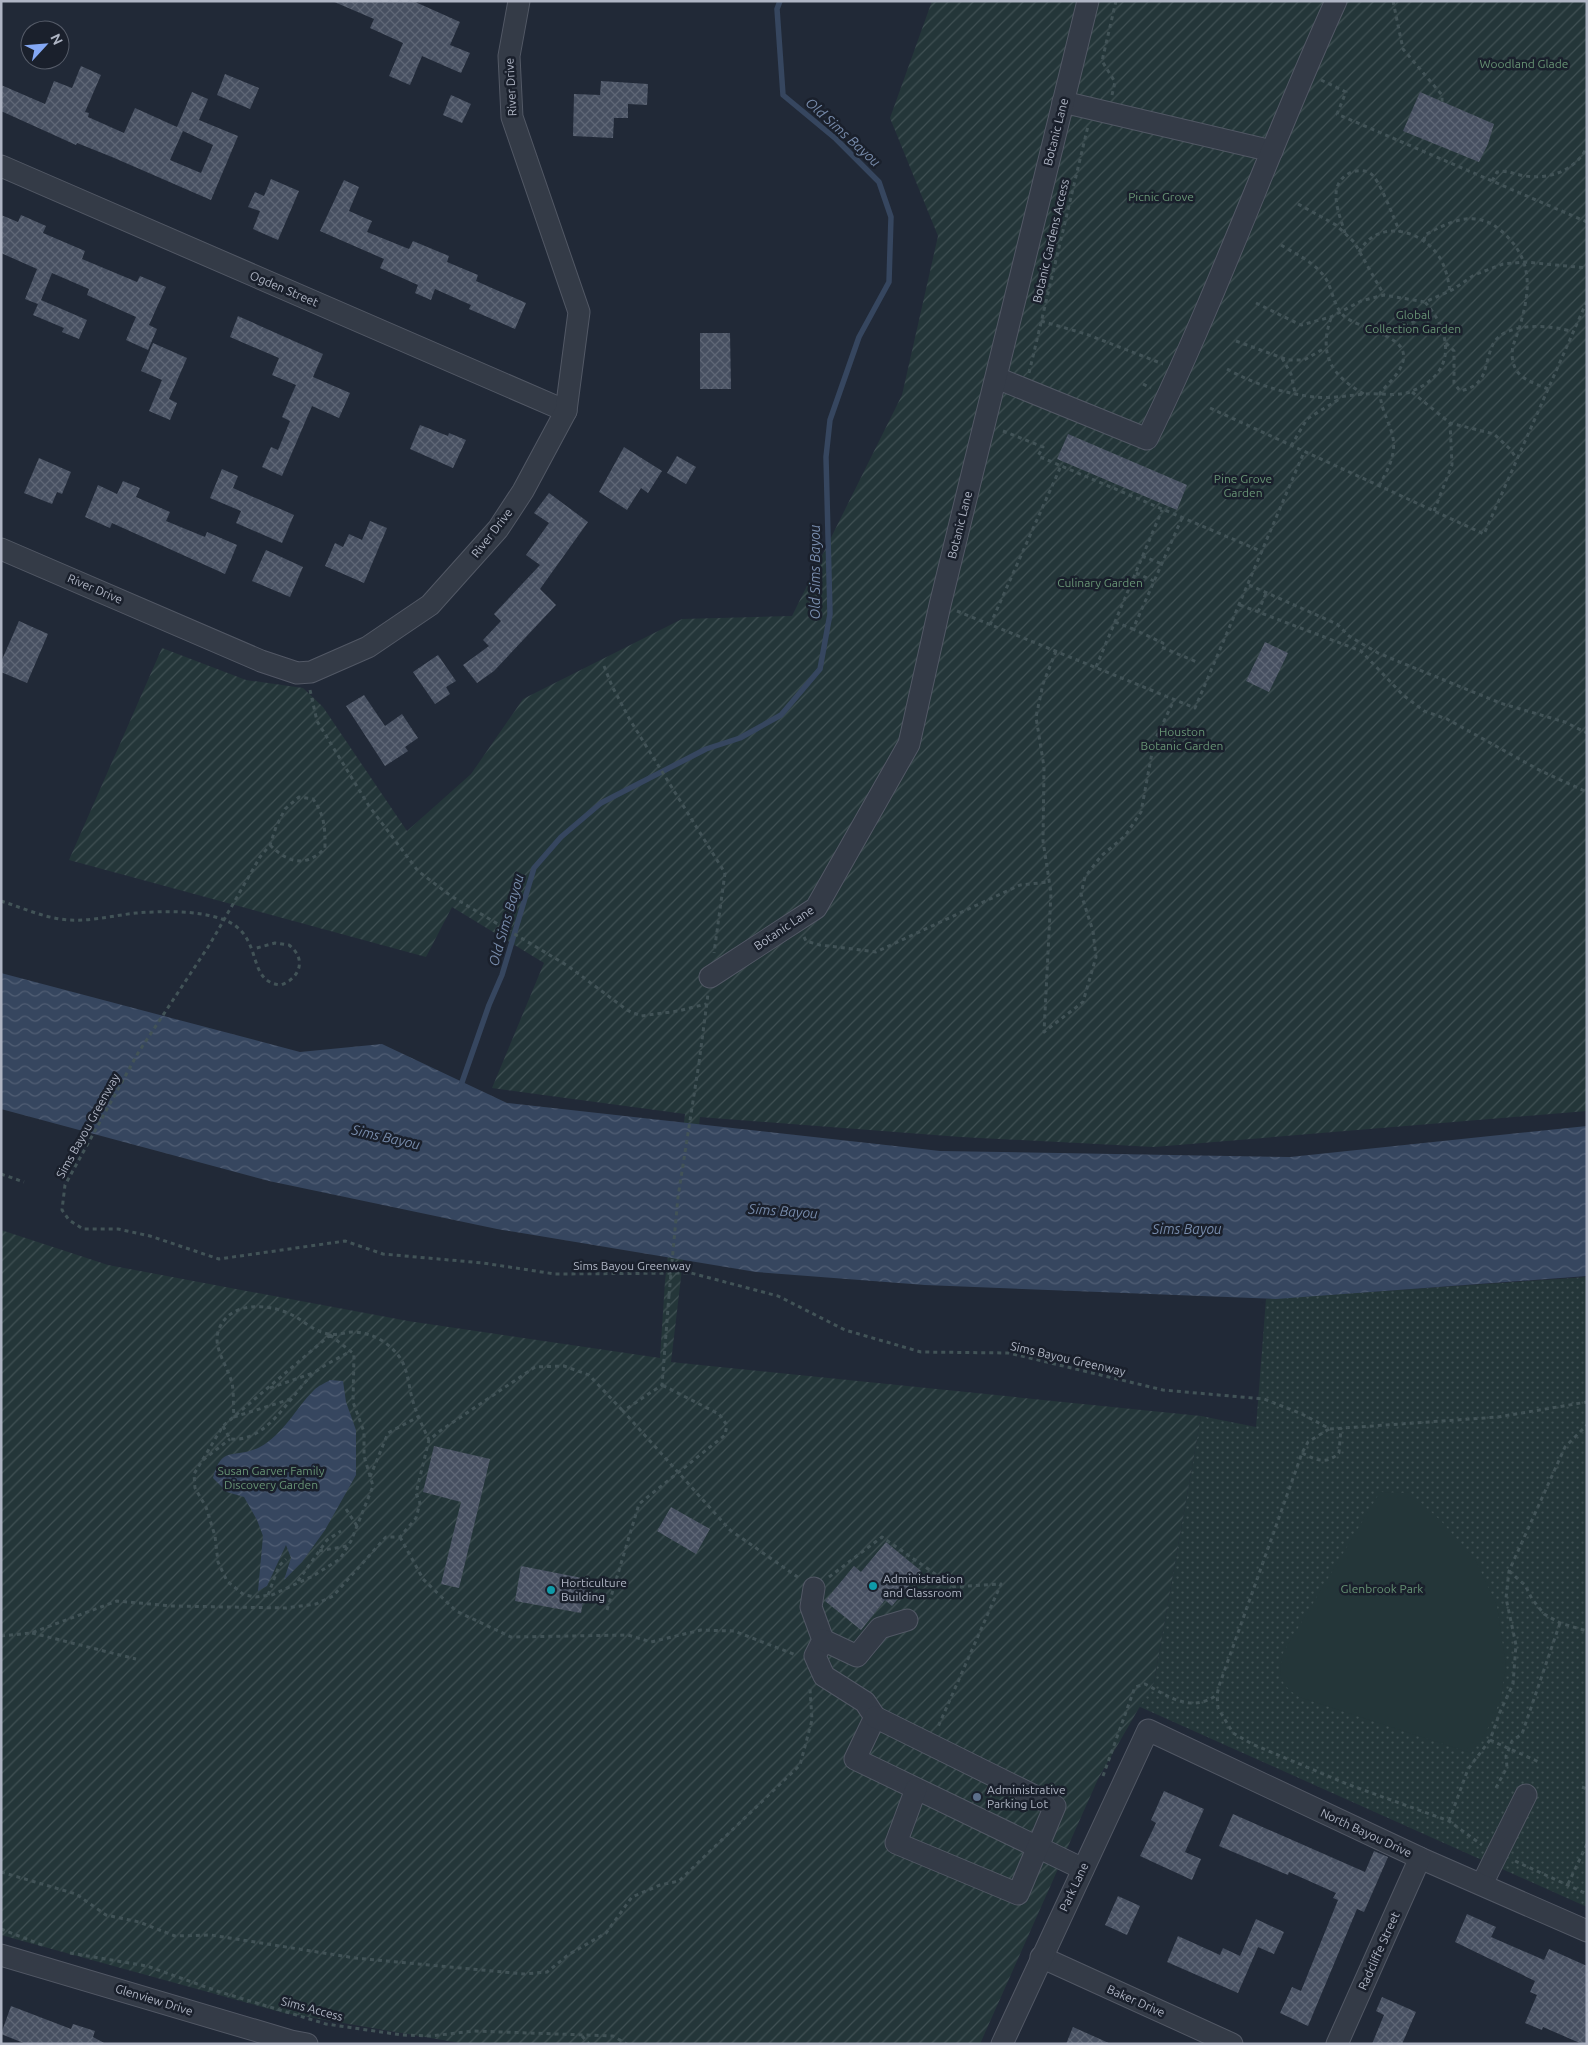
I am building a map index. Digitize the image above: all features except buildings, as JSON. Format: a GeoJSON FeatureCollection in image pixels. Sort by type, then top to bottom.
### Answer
{"type":"FeatureCollection","features":[{"type":"Feature","properties":{"kind":"street","name":"River Drive"},"geometry":{"type":"LineString","coordinates":[[1,550],[261,660],[297,673],[311,672],[368,647],[430,605],[498,529],[523,491],[566,411],[579,312],[512,117],[509,56],[519,1]]}},
{"type":"Feature","properties":{"kind":"street","name":"Botanic Lane"},"geometry":{"type":"LineString","coordinates":[[710,977],[816,908],[909,744],[940,605],[1088,1]]}},
{"type":"Feature","properties":{"kind":"street"},"geometry":{"type":"LineString","coordinates":[[997,378],[1147,440],[1179,370],[1304,72],[1336,1]]}},
{"type":"Feature","properties":{"kind":"street"},"geometry":{"type":"LineString","coordinates":[[1063,102],[1272,151]]}},
{"type":"Feature","properties":{"kind":"street","name":"Ogden Street"},"geometry":{"type":"LineString","coordinates":[[1,166],[566,411]]}},
{"type":"Feature","properties":{"kind":"street"},"geometry":{"type":"LineString","coordinates":[[814,1588],[811,1607],[823,1640],[857,1656],[880,1628],[908,1620]]}},
{"type":"Feature","properties":{"kind":"street"},"geometry":{"type":"LineString","coordinates":[[823,1640],[815,1656],[824,1676],[865,1702],[875,1717],[1055,1806],[1018,1894],[896,1843],[916,1789]]}},
{"type":"Feature","properties":{"kind":"street"},"geometry":{"type":"LineString","coordinates":[[875,1717],[855,1759],[1083,1869]]}},
{"type":"Feature","properties":{"kind":"street","name":"North Bayou Drive"},"geometry":{"type":"LineString","coordinates":[[1148,1730],[1420,1858],[1587,1931]]}},
{"type":"Feature","properties":{"kind":"street","name":"Park Lane"},"geometry":{"type":"LineString","coordinates":[[1002,2044],[1148,1730]]}},
{"type":"Feature","properties":{"kind":"street"},"geometry":{"type":"LineString","coordinates":[[1482,1884],[1526,1795]]}},
{"type":"Feature","properties":{"kind":"street","name":"Radcliffe Street"},"geometry":{"type":"LineString","coordinates":[[1337,2044],[1420,1858]]}},
{"type":"Feature","properties":{"kind":"street","name":"Glenview Drive"},"geometry":{"type":"LineString","coordinates":[[1,1955],[291,2041],[307,2044]]}},
{"type":"Feature","properties":{"kind":"street","name":"Baker Drive"},"geometry":{"type":"LineString","coordinates":[[1041,1957],[1232,2044]]}},
{"type":"Feature","properties":{"kind":"path"},"geometry":{"type":"LineString","coordinates":[[1112,96],[1114,82],[1102,61],[1116,1]]}},
{"type":"Feature","properties":{"kind":"path"},"geometry":{"type":"LineString","coordinates":[[1393,1],[1403,49],[1442,95],[1442,102]]}},
{"type":"Feature","properties":{"kind":"path"},"geometry":{"type":"LineString","coordinates":[[1304,72],[1346,92],[1337,114],[1587,222]]}},
{"type":"Feature","properties":{"kind":"path","name":"Botanic Gardens Access"},"geometry":{"type":"LineString","coordinates":[[1028,380],[1088,123],[1096,125]]}},
{"type":"Feature","properties":{"kind":"path"},"geometry":{"type":"LineString","coordinates":[[1492,181],[1497,172],[1506,170],[1520,175],[1540,177],[1558,174],[1583,155],[1587,147]]}},
{"type":"Feature","properties":{"kind":"path"},"geometry":{"type":"LineString","coordinates":[[1345,233],[1335,197],[1336,186],[1344,175],[1357,170],[1370,173],[1380,184],[1385,200],[1400,232]]}},
{"type":"Feature","properties":{"kind":"path"},"geometry":{"type":"LineString","coordinates":[[1298,204],[1336,225],[1354,242],[1384,295]]}},
{"type":"Feature","properties":{"kind":"path"},"geometry":{"type":"LineString","coordinates":[[1424,241],[1425,235],[1450,221],[1472,217],[1493,224],[1510,239],[1525,262],[1528,274],[1526,300],[1519,329],[1511,348],[1514,364],[1524,379],[1548,389]]}},
{"type":"Feature","properties":{"kind":"path"},"geometry":{"type":"LineString","coordinates":[[1359,252],[1365,241],[1375,235],[1388,231],[1407,232],[1424,241],[1439,256],[1447,272],[1450,291]]}},
{"type":"Feature","properties":{"kind":"path"},"geometry":{"type":"LineString","coordinates":[[1281,245],[1314,264],[1326,280],[1341,312],[1346,317],[1382,335],[1402,349],[1404,358],[1402,367],[1380,393],[1380,407],[1393,437],[1393,456],[1379,486]]}},
{"type":"Feature","properties":{"kind":"path"},"geometry":{"type":"LineString","coordinates":[[1256,303],[1301,325],[1331,317],[1362,301],[1384,295],[1425,302],[1450,291],[1483,271],[1503,264],[1525,262],[1587,268]]}},
{"type":"Feature","properties":{"kind":"path"},"geometry":{"type":"LineString","coordinates":[[1210,408],[1484,534],[1587,301]]}},
{"type":"Feature","properties":{"kind":"path"},"geometry":{"type":"LineString","coordinates":[[1227,369],[1251,382],[1314,397],[1342,398],[1364,394],[1412,392],[1435,376],[1445,360],[1446,337],[1437,315],[1425,302]]}},
{"type":"Feature","properties":{"kind":"path"},"geometry":{"type":"LineString","coordinates":[[1382,335],[1409,325],[1421,318],[1430,308]]}},
{"type":"Feature","properties":{"kind":"path"},"geometry":{"type":"LineString","coordinates":[[1331,317],[1326,331],[1325,348],[1335,373],[1364,394]]}},
{"type":"Feature","properties":{"kind":"path"},"geometry":{"type":"LineString","coordinates":[[1041,321],[1086,334],[1179,370]]}},
{"type":"Feature","properties":{"kind":"path"},"geometry":{"type":"LineString","coordinates":[[1446,342],[1454,351],[1454,383],[1460,391],[1472,388],[1484,375],[1494,343],[1506,333],[1540,325],[1573,332]]}},
{"type":"Feature","properties":{"kind":"path"},"geometry":{"type":"LineString","coordinates":[[1236,341],[1288,360],[1304,360],[1325,348]]}},
{"type":"Feature","properties":{"kind":"path"},"geometry":{"type":"LineString","coordinates":[[1282,357],[1291,374],[1295,393]]}},
{"type":"Feature","properties":{"kind":"path"},"geometry":{"type":"LineString","coordinates":[[1412,392],[1450,423],[1494,434],[1510,449],[1517,460]]}},
{"type":"Feature","properties":{"kind":"path"},"geometry":{"type":"LineString","coordinates":[[1291,446],[1307,419],[1342,398]]}},
{"type":"Feature","properties":{"kind":"path"},"geometry":{"type":"LineString","coordinates":[[1434,511],[1452,465],[1450,423]]}},
{"type":"Feature","properties":{"kind":"path"},"geometry":{"type":"LineString","coordinates":[[985,424],[1043,447],[1038,456],[1263,552]]}},
{"type":"Feature","properties":{"kind":"path"},"geometry":{"type":"LineString","coordinates":[[940,605],[1195,708],[1304,452]]}},
{"type":"Feature","properties":{"kind":"path"},"geometry":{"type":"LineString","coordinates":[[990,625],[1061,466]]}},
{"type":"Feature","properties":{"kind":"path"},"geometry":{"type":"LineString","coordinates":[[1096,668],[1162,510]]}},
{"type":"Feature","properties":{"kind":"path"},"geometry":{"type":"LineString","coordinates":[[1133,629],[1182,518]]}},
{"type":"Feature","properties":{"kind":"path"},"geometry":{"type":"LineString","coordinates":[[1142,556],[1162,564]]}},
{"type":"Feature","properties":{"kind":"path"},"geometry":{"type":"LineString","coordinates":[[1136,572],[1154,581]]}},
{"type":"Feature","properties":{"kind":"path"},"geometry":{"type":"LineString","coordinates":[[1248,585],[1337,624],[1349,636],[1378,653],[1500,703],[1565,722],[1586,733],[1587,727]]}},
{"type":"Feature","properties":{"kind":"path"},"geometry":{"type":"LineString","coordinates":[[1258,612],[1266,593]]}},
{"type":"Feature","properties":{"kind":"path"},"geometry":{"type":"LineString","coordinates":[[1240,605],[1361,651],[1403,695],[1424,711],[1447,719],[1541,771],[1587,792]]}},
{"type":"Feature","properties":{"kind":"path"},"geometry":{"type":"LineString","coordinates":[[1115,622],[1163,643],[1161,647],[1197,662]]}},
{"type":"Feature","properties":{"kind":"path"},"geometry":{"type":"LineString","coordinates":[[1056,651],[1043,684],[1036,716],[1044,767],[1043,842],[1051,893],[1044,1032],[1083,1002],[1096,957],[1093,931],[1081,894],[1086,877],[1101,856],[1125,836],[1141,812],[1154,742],[1174,700]]}},
{"type":"Feature","properties":{"kind":"path"},"geometry":{"type":"LineString","coordinates":[[604,666],[630,720],[709,843]]}},
{"type":"Feature","properties":{"kind":"path"},"geometry":{"type":"LineString","coordinates":[[297,673],[310,690],[317,721],[369,806],[418,871],[451,896],[568,966],[627,1010],[641,1016],[678,1012],[706,1004]]}},
{"type":"Feature","properties":{"kind":"path"},"geometry":{"type":"LineString","coordinates":[[300,796],[313,799],[322,812],[325,825],[324,848],[316,857],[295,861],[278,853],[270,845],[285,809],[300,796]]}},
{"type":"Feature","properties":{"kind":"path","name":"Sims Bayou Greenway"},"geometry":{"type":"LineString","coordinates":[[270,845],[260,857],[210,944],[138,1053],[65,1185],[62,1210],[69,1220],[83,1230],[118,1229],[150,1236],[219,1259],[345,1241],[383,1254],[483,1263],[555,1274],[691,1273],[778,1296],[845,1330],[921,1352],[1009,1353],[1162,1390],[1264,1399],[1302,1414],[1330,1429]]}},
{"type":"Feature","properties":{"kind":"path"},"geometry":{"type":"LineString","coordinates":[[798,920],[806,941],[820,945],[876,952],[1020,885],[1049,882]]}},
{"type":"Feature","properties":{"kind":"path"},"geometry":{"type":"LineString","coordinates":[[1,901],[59,919],[95,919],[137,913],[203,913],[225,920],[243,933],[253,949],[260,974],[268,983],[281,986],[296,977],[299,971],[299,959],[289,946],[275,943],[253,949]]}},
{"type":"Feature","properties":{"kind":"path"},"geometry":{"type":"LineString","coordinates":[[662,1385],[678,1197],[698,1063]]}},
{"type":"Feature","properties":{"kind":"path"},"geometry":{"type":"LineString","coordinates":[[1,1174],[24,1182]]}},
{"type":"Feature","properties":{"kind":"path"},"geometry":{"type":"LineString","coordinates":[[234,1417],[232,1382],[222,1357],[218,1333],[224,1319],[234,1310],[253,1306],[275,1308],[296,1317],[310,1328],[330,1335],[354,1354],[353,1402],[364,1432],[364,1456],[373,1486],[357,1526],[340,1558],[313,1576],[268,1595],[256,1597],[244,1595],[227,1581],[218,1562],[215,1536],[206,1507],[195,1488],[194,1474],[223,1426],[234,1417],[330,1335],[352,1332],[369,1334],[384,1341],[398,1355],[407,1370],[418,1417],[429,1440]]}},
{"type":"Feature","properties":{"kind":"path"},"geometry":{"type":"LineString","coordinates":[[265,1390],[314,1373],[351,1351]]}},
{"type":"Feature","properties":{"kind":"path"},"geometry":{"type":"LineString","coordinates":[[1,1636],[31,1632],[117,1601],[172,1606],[276,1608],[316,1604],[333,1596],[386,1538],[400,1537],[416,1518],[420,1503],[416,1493],[429,1440],[535,1367],[564,1366],[589,1375],[730,1530],[814,1588],[882,1537],[954,1587],[1001,1584],[930,1744]]}},
{"type":"Feature","properties":{"kind":"path"},"geometry":{"type":"LineString","coordinates":[[200,1463],[230,1439],[242,1440],[252,1437],[269,1423],[314,1373]]}},
{"type":"Feature","properties":{"kind":"path"},"geometry":{"type":"LineString","coordinates":[[623,1411],[662,1385]]}},
{"type":"Feature","properties":{"kind":"path"},"geometry":{"type":"LineString","coordinates":[[607,1610],[639,1504],[725,1435],[727,1425],[719,1414],[662,1385]]}},
{"type":"Feature","properties":{"kind":"path"},"geometry":{"type":"LineString","coordinates":[[234,1417],[291,1399]]}},
{"type":"Feature","properties":{"kind":"path"},"geometry":{"type":"LineString","coordinates":[[1587,1402],[1498,1417],[1330,1429],[1308,1442],[1302,1453],[1217,1695],[1218,1708],[1223,1720],[1233,1733],[1252,1744],[1347,1784],[1449,1821],[1469,1837],[1497,1853],[1587,1894]]}},
{"type":"Feature","properties":{"kind":"path"},"geometry":{"type":"LineString","coordinates":[[370,1477],[388,1433],[418,1417]]}},
{"type":"Feature","properties":{"kind":"path"},"geometry":{"type":"LineString","coordinates":[[1449,1821],[1468,1769],[1490,1740],[1513,1684],[1516,1645],[1506,1598],[1509,1570],[1565,1446],[1587,1425]]}},
{"type":"Feature","properties":{"kind":"path"},"geometry":{"type":"LineString","coordinates":[[223,1426],[230,1439]]}},
{"type":"Feature","properties":{"kind":"path"},"geometry":{"type":"LineString","coordinates":[[1302,1453],[1319,1461],[1331,1460],[1338,1453],[1341,1428]]}},
{"type":"Feature","properties":{"kind":"path"},"geometry":{"type":"LineString","coordinates":[[346,1509],[357,1526]]}},
{"type":"Feature","properties":{"kind":"path"},"geometry":{"type":"LineString","coordinates":[[298,1581],[327,1540],[340,1532]]}},
{"type":"Feature","properties":{"kind":"path"},"geometry":{"type":"LineString","coordinates":[[400,1537],[422,1579],[456,1610],[511,1637],[628,1635],[651,1642],[701,1630],[734,1631],[797,1655]]}},
{"type":"Feature","properties":{"kind":"path"},"geometry":{"type":"LineString","coordinates":[[318,1551],[348,1546]]}},
{"type":"Feature","properties":{"kind":"path"},"geometry":{"type":"LineString","coordinates":[[268,1595],[279,1566],[286,1559]]}},
{"type":"Feature","properties":{"kind":"path"},"geometry":{"type":"LineString","coordinates":[[1509,1570],[1525,1585],[1532,1599],[1544,1614],[1560,1623],[1587,1631]]}},
{"type":"Feature","properties":{"kind":"path"},"geometry":{"type":"LineString","coordinates":[[1496,1788],[1507,1767],[1506,1756],[1512,1741],[1522,1734],[1560,1623]]}},
{"type":"Feature","properties":{"kind":"path"},"geometry":{"type":"LineString","coordinates":[[31,1632],[136,1659]]}},
{"type":"Feature","properties":{"kind":"path"},"geometry":{"type":"LineString","coordinates":[[1,1872],[76,1894],[106,1914],[139,1922],[175,1936],[211,1935],[355,1958],[524,1974],[547,1972],[568,1955],[606,1933],[632,1897],[660,1885],[679,1881],[800,1765],[812,1720],[810,1686]]}},
{"type":"Feature","properties":{"kind":"path"},"geometry":{"type":"LineString","coordinates":[[1490,1740],[1539,1762]]}},
{"type":"Feature","properties":{"kind":"path"},"geometry":{"type":"LineString","coordinates":[[1582,1787],[1587,1790]]}},
{"type":"Feature","properties":{"kind":"path"},"geometry":{"type":"LineString","coordinates":[[1568,1884],[1587,1844]]}},
{"type":"Feature","properties":{"kind":"path"},"geometry":{"type":"LineString","coordinates":[[1,1929],[50,1949]]}},
{"type":"Feature","properties":{"kind":"path","name":"Sims Access"},"geometry":{"type":"LineString","coordinates":[[67,1953],[147,1966],[217,1991],[326,2024],[402,2035],[431,2036],[474,2031],[613,2036],[627,2044]]}},
{"type":"Feature","properties":{"kind":"path"},"geometry":{"type":"LineString","coordinates":[[582,2036],[589,2044]]}},
{"type":"Feature","properties":{"kind":"green space","name":"Houston Botanic Garden"},"geometry":{"type":"Polygon","coordinates":[[[932,1],[1587,1],[1587,1111],[1154,1147],[961,1137],[700,1117],[671,1362],[1201,1416],[1154,1682],[1098,1779],[980,2044],[466,2044],[284,2013],[1,1935],[1,1230],[108,1265],[408,1321],[660,1358],[665,1281],[685,1114],[492,1088],[544,963],[452,907],[426,957],[69,860],[162,648],[246,680],[303,688],[323,707],[407,831],[471,774],[523,699],[682,619],[792,616],[902,395],[938,236],[890,118],[932,1]]]}},
{"type":"Feature","properties":{"kind":"green space","name":"Glenbrook Park"},"geometry":{"type":"Polygon","coordinates":[[[1587,1277],[1587,1907],[1138,1706],[1154,1682],[1201,1416],[1256,1427],[1266,1299],[1587,1277]]]}},
{"type":"Feature","properties":{"kind":"green space"},"geometry":{"type":"Polygon","coordinates":[[[1380,1492],[1410,1493],[1441,1521],[1476,1561],[1497,1606],[1506,1666],[1500,1701],[1487,1730],[1471,1753],[1299,1697],[1287,1688],[1282,1679],[1283,1653],[1380,1492]]]}},
{"type":"Feature","properties":{"kind":"water","name":"Sims Bayou"},"geometry":{"type":"Polygon","coordinates":[[[1,973],[300,1052],[382,1044],[507,1103],[940,1151],[1290,1157],[1587,1126],[1587,1276],[1276,1299],[925,1285],[756,1272],[497,1229],[269,1181],[1,1109],[1,973]]]}},
{"type":"Feature","properties":{"kind":"water"},"geometry":{"type":"Polygon","coordinates":[[[330,1380],[343,1381],[346,1402],[356,1430],[356,1475],[325,1530],[302,1562],[284,1580],[291,1558],[286,1545],[267,1586],[258,1591],[263,1536],[257,1520],[244,1497],[227,1492],[213,1478],[220,1461],[230,1455],[251,1451],[268,1442],[283,1428],[314,1390],[330,1380]]]}},
{"type":"Feature","properties":{"kind":"waterway","name":"Old Sims Bayou"},"geometry":{"type":"LineString","coordinates":[[460,1088],[489,1005],[502,975],[534,868],[561,837],[601,803],[706,749],[740,738],[781,715],[820,669],[830,614],[826,457],[830,420],[859,337],[889,282],[891,217],[879,182],[836,139],[783,95],[777,9],[780,1]]}},
{"type":"Feature","properties":{"kind":"place","name":"Administration and Classroom"},"geometry":{"type":"Point","coordinates":[873,1586]}},
{"type":"Feature","properties":{"kind":"place","name":"Horticulture Building"},"geometry":{"type":"Point","coordinates":[551,1590]}},
{"type":"Feature","properties":{"kind":"place","name":"Administrative Parking Lot"},"geometry":{"type":"Point","coordinates":[977,1797]}},
{"type":"Feature","properties":{"kind":"park label","name":"Woodland Glade"},"geometry":{"type":"Point","coordinates":[1524,64]}},
{"type":"Feature","properties":{"kind":"park label","name":"Picnic Grove"},"geometry":{"type":"Point","coordinates":[1161,197]}},
{"type":"Feature","properties":{"kind":"park label","name":"Global Collection Garden"},"geometry":{"type":"Point","coordinates":[1413,322]}},
{"type":"Feature","properties":{"kind":"park label","name":"Pine Grove Garden"},"geometry":{"type":"Point","coordinates":[1243,486]}},
{"type":"Feature","properties":{"kind":"park label","name":"Culinary Garden"},"geometry":{"type":"Point","coordinates":[1100,583]}},
{"type":"Feature","properties":{"kind":"park label","name":"Susan Garver Family Discovery Garden"},"geometry":{"type":"Point","coordinates":[271,1478]}}]}
